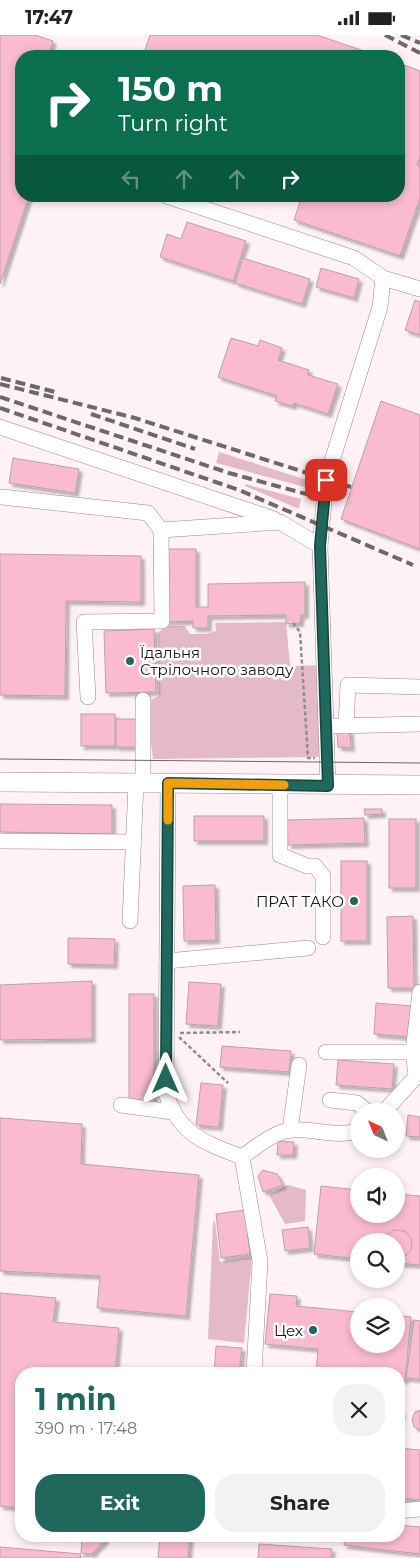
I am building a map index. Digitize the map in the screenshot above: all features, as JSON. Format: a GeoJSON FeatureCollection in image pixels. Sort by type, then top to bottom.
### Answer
{"type":"FeatureCollection","features":[{"type":"Feature","properties":{"kind":"main road"},"geometry":{"type":"LineString","coordinates":[[0,782],[328,786],[420,785]]}},
{"type":"Feature","properties":{"kind":"street"},"geometry":{"type":"LineString","coordinates":[[184,202],[354,258],[383,278],[420,289]]}},
{"type":"Feature","properties":{"kind":"street"},"geometry":{"type":"LineString","coordinates":[[328,786],[320,546],[326,480],[380,307],[383,278]]}},
{"type":"Feature","properties":{"kind":"street"},"geometry":{"type":"LineString","coordinates":[[0,427],[280,521],[320,546]]}},
{"type":"Feature","properties":{"kind":"street"},"geometry":{"type":"LineString","coordinates":[[2,497],[148,513],[161,530],[162,621],[84,622],[88,697]]}},
{"type":"Feature","properties":{"kind":"street"},"geometry":{"type":"LineString","coordinates":[[161,530],[280,521]]}},
{"type":"Feature","properties":{"kind":"street"},"geometry":{"type":"LineString","coordinates":[[346,726],[348,685],[420,687]]}},
{"type":"Feature","properties":{"kind":"street"},"geometry":{"type":"LineString","coordinates":[[130,921],[143,700]]}},
{"type":"Feature","properties":{"kind":"street"},"geometry":{"type":"LineString","coordinates":[[327,726],[420,724]]}},
{"type":"Feature","properties":{"kind":"street"},"geometry":{"type":"LineString","coordinates":[[168,783],[166,1093],[172,1112],[183,1126],[206,1143],[242,1157]]}},
{"type":"Feature","properties":{"kind":"street"},"geometry":{"type":"LineString","coordinates":[[280,785],[280,855],[307,866],[316,866],[322,876],[323,937]]}},
{"type":"Feature","properties":{"kind":"street"},"geometry":{"type":"LineString","coordinates":[[0,841],[134,842]]}},
{"type":"Feature","properties":{"kind":"street"},"geometry":{"type":"LineString","coordinates":[[166,961],[308,947]]}},
{"type":"Feature","properties":{"kind":"street"},"geometry":{"type":"LineString","coordinates":[[392,1103],[418,1073],[413,1052],[420,992]]}},
{"type":"Feature","properties":{"kind":"street"},"geometry":{"type":"LineString","coordinates":[[326,1052],[413,1052]]}},
{"type":"Feature","properties":{"kind":"street"},"geometry":{"type":"LineString","coordinates":[[290,1130],[299,1065]]}},
{"type":"Feature","properties":{"kind":"street"},"geometry":{"type":"LineString","coordinates":[[330,1100],[357,1103]]}},
{"type":"Feature","properties":{"kind":"street"},"geometry":{"type":"LineString","coordinates":[[122,1105],[172,1112]]}},
{"type":"Feature","properties":{"kind":"street"},"geometry":{"type":"LineString","coordinates":[[242,1157],[267,1138],[290,1130],[350,1133]]}},
{"type":"Feature","properties":{"kind":"street"},"geometry":{"type":"LineString","coordinates":[[242,1157],[260,1261],[254,1367]]}},
{"type":"Feature","properties":{"kind":"street"},"geometry":{"type":"LineString","coordinates":[[405,1510],[420,1509]]}},
{"type":"Feature","properties":{"kind":"path"},"geometry":{"type":"LineString","coordinates":[[293,623],[300,632],[308,758],[328,758]]}},
{"type":"Feature","properties":{"kind":"path"},"geometry":{"type":"LineString","coordinates":[[228,1083],[174,1033],[240,1032]]}},
{"type":"Feature","properties":{"kind":"shaded area"},"geometry":{"type":"Polygon","coordinates":[[[219,452],[307,480],[305,487],[216,463],[219,452]]]}},
{"type":"Feature","properties":{"kind":"shaded area"},"geometry":{"type":"Polygon","coordinates":[[[245,484],[301,499],[299,509],[245,486],[245,484]]]}},
{"type":"Feature","properties":{"kind":"shaded area"},"geometry":{"type":"Polygon","coordinates":[[[286,622],[290,666],[320,665],[320,757],[153,759],[146,702],[159,696],[158,633],[165,626],[185,626],[190,634],[206,634],[216,631],[215,623],[286,622]]]}},
{"type":"Feature","properties":{"kind":"shaded area"},"geometry":{"type":"Polygon","coordinates":[[[288,1185],[306,1190],[305,1221],[285,1224],[269,1195],[288,1185]]]}},
{"type":"Feature","properties":{"kind":"shaded area"},"geometry":{"type":"Polygon","coordinates":[[[215,1221],[220,1262],[252,1257],[244,1343],[208,1339],[213,1222],[215,1221]]]}},
{"type":"Feature","properties":{"kind":"building"},"geometry":{"type":"Polygon","coordinates":[[[0,35],[35,35],[53,41],[50,50],[15,50],[15,202],[27,202],[0,284],[0,35]]]}},
{"type":"Feature","properties":{"kind":"building"},"geometry":{"type":"Polygon","coordinates":[[[150,35],[317,35],[361,50],[145,50],[150,35]]]}},
{"type":"Feature","properties":{"kind":"building"},"geometry":{"type":"Polygon","coordinates":[[[405,65],[420,71],[420,156],[417,165],[420,166],[420,198],[400,256],[294,220],[300,202],[405,202],[405,65]]]}},
{"type":"Feature","properties":{"kind":"building"},"geometry":{"type":"Polygon","coordinates":[[[187,222],[246,241],[233,281],[160,257],[167,234],[181,239],[187,222]]]}},
{"type":"Feature","properties":{"kind":"building"},"geometry":{"type":"Polygon","coordinates":[[[243,258],[310,279],[302,304],[235,283],[243,258]]]}},
{"type":"Feature","properties":{"kind":"building"},"geometry":{"type":"Polygon","coordinates":[[[321,268],[359,279],[354,298],[316,287],[321,268]]]}},
{"type":"Feature","properties":{"kind":"building"},"geometry":{"type":"Polygon","coordinates":[[[415,300],[420,302],[420,335],[405,330],[415,300]]]}},
{"type":"Feature","properties":{"kind":"building"},"geometry":{"type":"Polygon","coordinates":[[[231,338],[258,346],[260,340],[282,348],[278,360],[309,370],[308,375],[338,384],[328,414],[294,403],[292,406],[275,401],[277,396],[218,377],[231,338]]]}},
{"type":"Feature","properties":{"kind":"building"},"geometry":{"type":"Polygon","coordinates":[[[381,401],[420,415],[420,549],[341,519],[381,401]]]}},
{"type":"Feature","properties":{"kind":"building"},"geometry":{"type":"Polygon","coordinates":[[[13,458],[79,469],[75,493],[9,483],[13,458]]]}},
{"type":"Feature","properties":{"kind":"building"},"geometry":{"type":"Polygon","coordinates":[[[164,549],[196,549],[196,607],[208,607],[208,584],[305,582],[305,615],[301,615],[300,623],[286,624],[286,615],[208,616],[208,628],[193,628],[193,621],[165,622],[164,549]]]}},
{"type":"Feature","properties":{"kind":"building"},"geometry":{"type":"Polygon","coordinates":[[[0,554],[141,556],[141,602],[66,601],[65,696],[0,695],[0,554]]]}},
{"type":"Feature","properties":{"kind":"building","name":"Їдальня Стрілочного заводу"},"geometry":{"type":"Polygon","coordinates":[[[154,629],[156,692],[106,693],[104,631],[154,629]]]}},
{"type":"Feature","properties":{"kind":"building"},"geometry":{"type":"Polygon","coordinates":[[[81,714],[115,714],[115,746],[81,746],[81,714]]]}},
{"type":"Feature","properties":{"kind":"building"},"geometry":{"type":"Polygon","coordinates":[[[116,719],[139,719],[138,747],[116,747],[116,719]]]}},
{"type":"Feature","properties":{"kind":"building"},"geometry":{"type":"Polygon","coordinates":[[[350,731],[351,748],[338,747],[337,732],[350,731]]]}},
{"type":"Feature","properties":{"kind":"building"},"geometry":{"type":"Polygon","coordinates":[[[0,804],[112,805],[112,834],[0,832],[0,804]]]}},
{"type":"Feature","properties":{"kind":"building"},"geometry":{"type":"Polygon","coordinates":[[[364,809],[382,809],[382,814],[365,815],[364,809]]]}},
{"type":"Feature","properties":{"kind":"building"},"geometry":{"type":"Polygon","coordinates":[[[194,816],[264,816],[264,841],[194,841],[194,816]]]}},
{"type":"Feature","properties":{"kind":"building"},"geometry":{"type":"Polygon","coordinates":[[[364,818],[365,843],[288,845],[287,820],[364,818]]]}},
{"type":"Feature","properties":{"kind":"building"},"geometry":{"type":"Polygon","coordinates":[[[389,819],[416,819],[416,888],[389,888],[389,819]]]}},
{"type":"Feature","properties":{"kind":"building","name":"ПРАТ ТАКО"},"geometry":{"type":"Polygon","coordinates":[[[341,861],[367,861],[367,941],[341,941],[341,861]]]}},
{"type":"Feature","properties":{"kind":"building"},"geometry":{"type":"Polygon","coordinates":[[[215,885],[216,940],[184,941],[183,886],[215,885]]]}},
{"type":"Feature","properties":{"kind":"building"},"geometry":{"type":"Polygon","coordinates":[[[413,916],[414,988],[388,988],[387,917],[413,916]]]}},
{"type":"Feature","properties":{"kind":"building"},"geometry":{"type":"Polygon","coordinates":[[[68,938],[115,939],[114,965],[68,964],[68,938]]]}},
{"type":"Feature","properties":{"kind":"building"},"geometry":{"type":"Polygon","coordinates":[[[92,981],[92,1039],[0,1040],[0,985],[92,981]]]}},
{"type":"Feature","properties":{"kind":"building"},"geometry":{"type":"Polygon","coordinates":[[[189,982],[221,984],[218,1026],[186,1024],[189,982]]]}},
{"type":"Feature","properties":{"kind":"building"},"geometry":{"type":"Polygon","coordinates":[[[129,994],[154,994],[154,1102],[129,1102],[129,994]]]}},
{"type":"Feature","properties":{"kind":"building"},"geometry":{"type":"Polygon","coordinates":[[[376,1003],[412,1006],[409,1037],[374,1034],[376,1003]]]}},
{"type":"Feature","properties":{"kind":"building"},"geometry":{"type":"Polygon","coordinates":[[[222,1046],[291,1051],[289,1072],[220,1067],[222,1046]]]}},
{"type":"Feature","properties":{"kind":"building"},"geometry":{"type":"Polygon","coordinates":[[[338,1060],[394,1064],[392,1089],[336,1085],[338,1060]]]}},
{"type":"Feature","properties":{"kind":"building"},"geometry":{"type":"Polygon","coordinates":[[[201,1083],[223,1085],[219,1127],[196,1125],[201,1083]]]}},
{"type":"Feature","properties":{"kind":"building"},"geometry":{"type":"Polygon","coordinates":[[[408,1115],[420,1117],[420,1137],[406,1136],[408,1115]]]}},
{"type":"Feature","properties":{"kind":"building"},"geometry":{"type":"Polygon","coordinates":[[[0,1118],[82,1124],[81,1164],[199,1175],[186,1316],[97,1308],[100,1276],[0,1271],[0,1118]]]}},
{"type":"Feature","properties":{"kind":"building"},"geometry":{"type":"Polygon","coordinates":[[[278,1141],[294,1142],[293,1155],[277,1155],[278,1141]]]}},
{"type":"Feature","properties":{"kind":"building"},"geometry":{"type":"Polygon","coordinates":[[[263,1170],[277,1174],[283,1185],[263,1192],[258,1176],[263,1170]]]}},
{"type":"Feature","properties":{"kind":"building"},"geometry":{"type":"Polygon","coordinates":[[[321,1186],[350,1189],[350,1223],[405,1223],[405,1195],[420,1196],[420,1265],[405,1264],[405,1233],[350,1233],[350,1258],[314,1254],[321,1186]]]}},
{"type":"Feature","properties":{"kind":"building"},"geometry":{"type":"Polygon","coordinates":[[[245,1210],[250,1254],[221,1258],[216,1214],[245,1210]]]}},
{"type":"Feature","properties":{"kind":"building"},"geometry":{"type":"Polygon","coordinates":[[[308,1227],[310,1248],[285,1251],[282,1230],[308,1227]]]}},
{"type":"Feature","properties":{"kind":"building"},"geometry":{"type":"Polygon","coordinates":[[[394,1230],[405,1231],[412,1240],[411,1250],[405,1256],[405,1233],[390,1233],[394,1230]]]}},
{"type":"Feature","properties":{"kind":"building"},"geometry":{"type":"Polygon","coordinates":[[[0,1293],[56,1298],[53,1322],[119,1328],[116,1367],[15,1367],[15,1507],[0,1506],[0,1293]]]}},
{"type":"Feature","properties":{"kind":"building","name":"Цех"},"geometry":{"type":"Polygon","coordinates":[[[270,1294],[297,1296],[296,1306],[350,1311],[350,1353],[405,1353],[405,1316],[411,1317],[405,1380],[405,1367],[317,1367],[318,1349],[265,1344],[270,1294]]]}},
{"type":"Feature","properties":{"kind":"building"},"geometry":{"type":"Polygon","coordinates":[[[414,1320],[420,1321],[420,1379],[406,1378],[414,1320]]]}},
{"type":"Feature","properties":{"kind":"building"},"geometry":{"type":"Polygon","coordinates":[[[216,1346],[242,1348],[240,1367],[214,1367],[216,1346]]]}},
{"type":"Feature","properties":{"kind":"building"},"geometry":{"type":"Polygon","coordinates":[[[420,1410],[420,1430],[414,1427],[412,1419],[415,1412],[420,1410]]]}},
{"type":"Feature","properties":{"kind":"building"},"geometry":{"type":"Polygon","coordinates":[[[405,1449],[420,1450],[420,1500],[405,1499],[405,1449]]]}},
{"type":"Feature","properties":{"kind":"building"},"geometry":{"type":"Polygon","coordinates":[[[405,1526],[420,1527],[420,1554],[344,1545],[344,1542],[405,1542],[405,1526]]]}},
{"type":"Feature","properties":{"kind":"building"},"geometry":{"type":"Polygon","coordinates":[[[82,1542],[103,1542],[92,1554],[81,1553],[82,1542]]]}},
{"type":"Feature","properties":{"kind":"building"},"geometry":{"type":"Polygon","coordinates":[[[159,1542],[189,1542],[188,1558],[158,1558],[159,1542]]]}},
{"type":"Feature","properties":{"kind":"building"},"geometry":{"type":"Polygon","coordinates":[[[259,1544],[332,1549],[331,1558],[258,1558],[259,1544]]]}},
{"type":"Feature","properties":{"kind":"building"},"geometry":{"type":"Polygon","coordinates":[[[0,1547],[81,1554],[80,1558],[0,1558],[0,1547]]]}},
{"type":"Feature","properties":{"kind":"tram line"},"geometry":{"type":"LineString","coordinates":[[0,759],[420,763]]}},
{"type":"Feature","properties":{"kind":"railway"},"geometry":{"type":"LineString","coordinates":[[385,35],[420,53]]}},
{"type":"Feature","properties":{"kind":"railway"},"geometry":{"type":"LineString","coordinates":[[401,35],[420,43]]}},
{"type":"Feature","properties":{"kind":"railway"},"geometry":{"type":"LineString","coordinates":[[1,378],[59,393]]}},
{"type":"Feature","properties":{"kind":"railway"},"geometry":{"type":"LineString","coordinates":[[0,384],[135,418],[351,487]]}},
{"type":"Feature","properties":{"kind":"railway"},"geometry":{"type":"LineString","coordinates":[[0,397],[229,473],[310,495]]}},
{"type":"Feature","properties":{"kind":"railway"},"geometry":{"type":"LineString","coordinates":[[0,408],[239,490],[413,565]]}},
{"type":"Feature","properties":{"kind":"railway"},"geometry":{"type":"LineString","coordinates":[[91,414],[195,449]]}},
{"type":"Feature","properties":{"kind":"slow traffic"},"geometry":{"type":"LineString","coordinates":[[168,820],[168,783],[284,785]]}},
{"type":"Feature","properties":{"kind":"place","name":"Їдальня Стрілочного заводу"},"geometry":{"type":"Point","coordinates":[130,661]}},
{"type":"Feature","properties":{"kind":"place","name":"ПРАТ ТАКО"},"geometry":{"type":"Point","coordinates":[354,901]}},
{"type":"Feature","properties":{"kind":"place","name":"Цех"},"geometry":{"type":"Point","coordinates":[313,1330]}},
{"type":"Feature","properties":{"kind":"route"},"geometry":{"type":"LineString","coordinates":[[166,1079],[168,783],[328,786],[324,618],[320,546],[326,480]]}}]}
